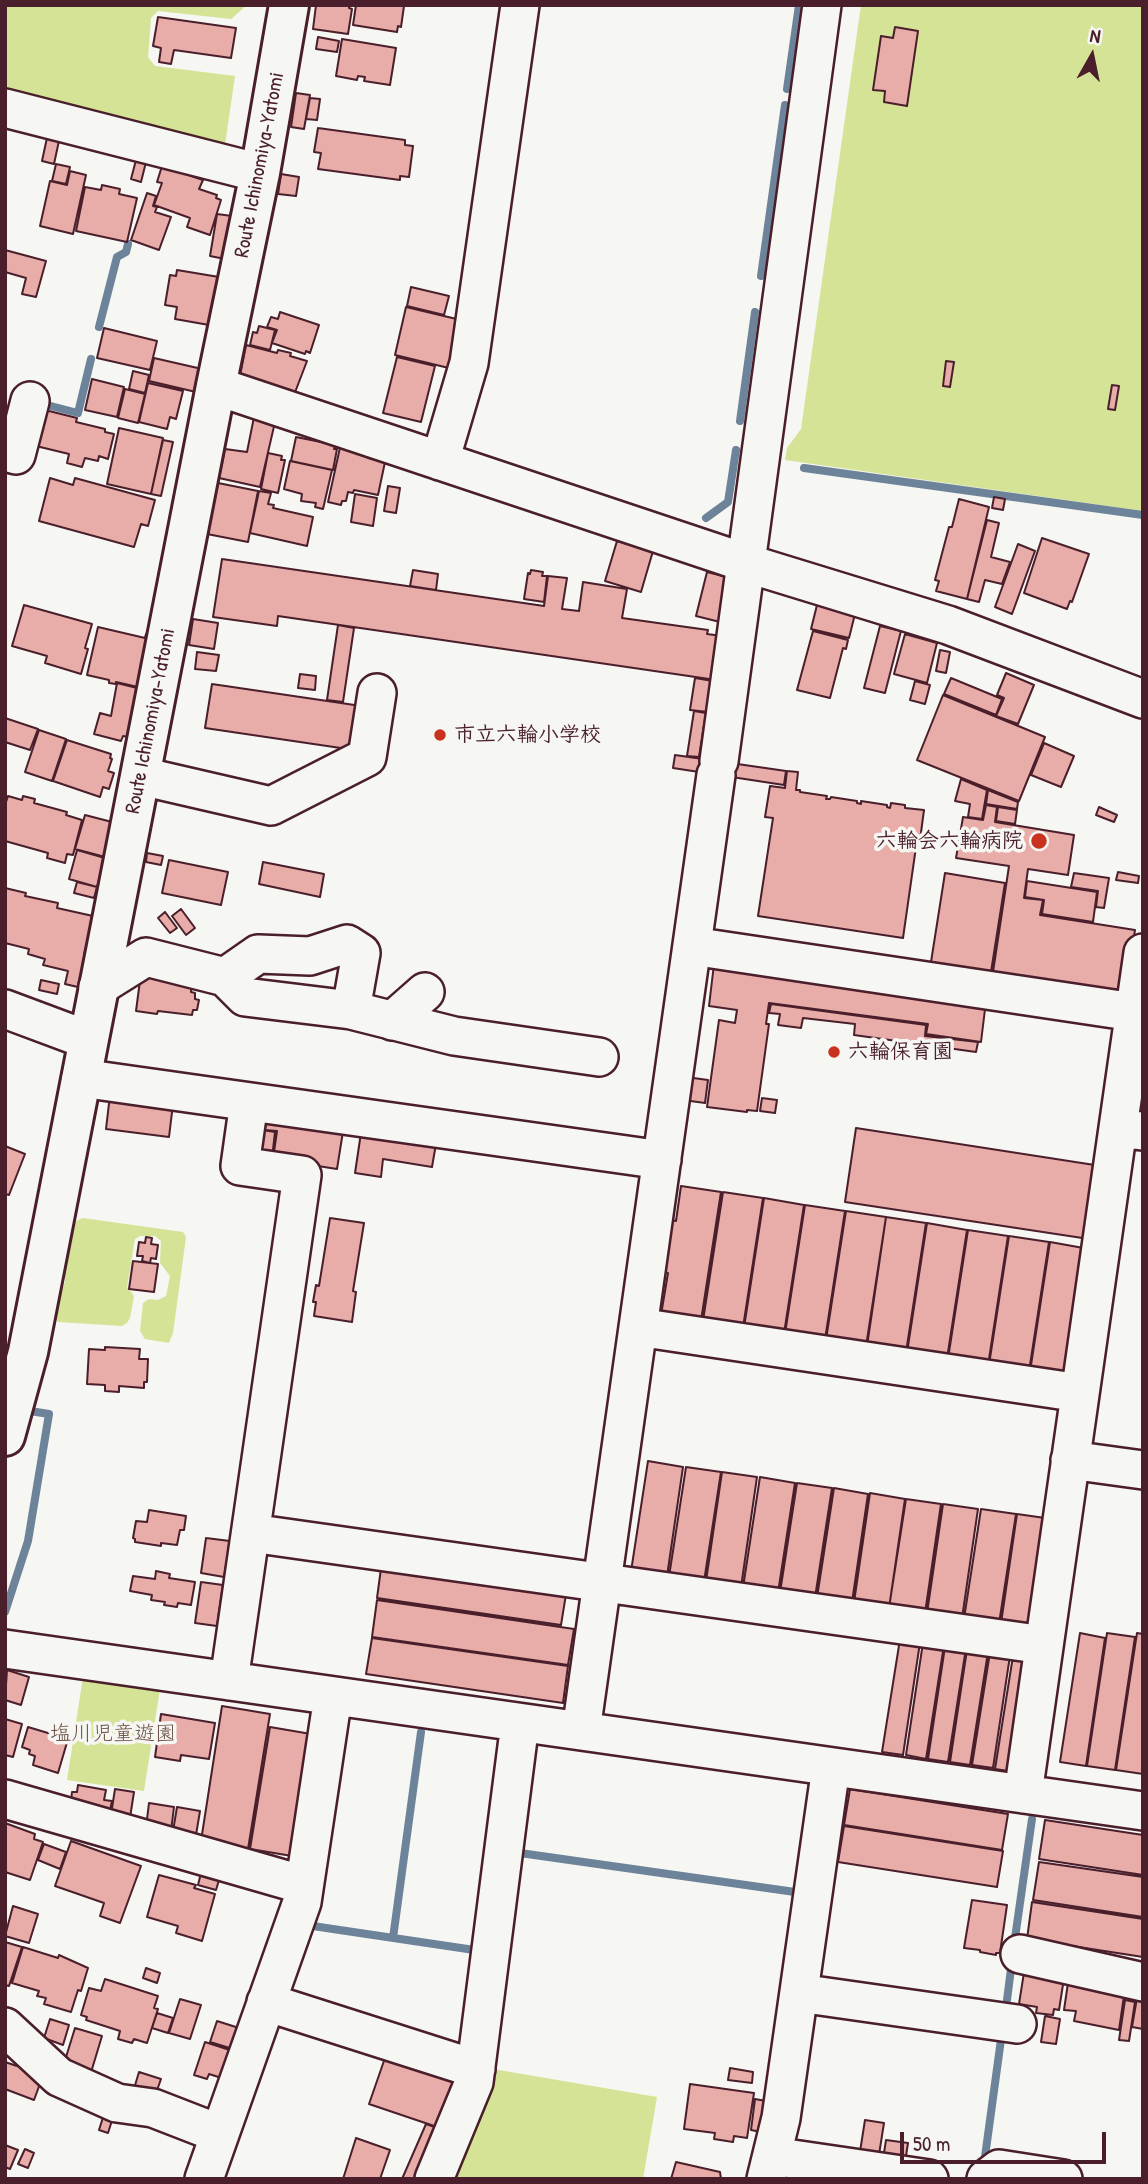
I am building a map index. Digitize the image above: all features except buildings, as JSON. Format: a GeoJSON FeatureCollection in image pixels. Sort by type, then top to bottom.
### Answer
{"type":"FeatureCollection","features":[{"type":"Feature","properties":{"kind":"main road","name":"Route Ichinomiya-Yatomi"},"geometry":{"type":"LineString","coordinates":[[5,1436],[17,1347],[88,1040],[260,173],[289,5]]}},
{"type":"Feature","properties":{"kind":"street"},"geometry":{"type":"LineString","coordinates":[[440,461],[469,363],[520,5]]}},
{"type":"Feature","properties":{"kind":"street"},"geometry":{"type":"LineString","coordinates":[[581,1731],[822,5]]}},
{"type":"Feature","properties":{"kind":"street"},"geometry":{"type":"LineString","coordinates":[[5,108],[260,173]]}},
{"type":"Feature","properties":{"kind":"street"},"geometry":{"type":"LineString","coordinates":[[216,386],[746,563],[948,625],[1143,699]]}},
{"type":"Feature","properties":{"kind":"street"},"geometry":{"type":"LineString","coordinates":[[5,452],[16,455],[30,401]]}},
{"type":"Feature","properties":{"kind":"street"},"geometry":{"type":"LineString","coordinates":[[141,776],[271,806],[367,757],[377,693]]}},
{"type":"Feature","properties":{"kind":"street"},"geometry":{"type":"LineString","coordinates":[[225,977],[258,954],[310,956],[347,944],[361,953],[351,1010]]}},
{"type":"Feature","properties":{"kind":"street"},"geometry":{"type":"LineString","coordinates":[[692,946],[1134,1012]]}},
{"type":"Feature","properties":{"kind":"street"},"geometry":{"type":"LineString","coordinates":[[1023,1794],[1080,1393],[1130,1129],[1134,1012],[1143,953]]}},
{"type":"Feature","properties":{"kind":"street"},"geometry":{"type":"LineString","coordinates":[[98,988],[146,957],[225,977],[245,997],[351,1010],[454,1036],[599,1057]]}},
{"type":"Feature","properties":{"kind":"street"},"geometry":{"type":"LineString","coordinates":[[392,1021],[425,992]]}},
{"type":"Feature","properties":{"kind":"street"},"geometry":{"type":"LineString","coordinates":[[5,1009],[88,1040]]}},
{"type":"Feature","properties":{"kind":"street"},"geometry":{"type":"LineString","coordinates":[[80,1078],[662,1160]]}},
{"type":"Feature","properties":{"kind":"street"},"geometry":{"type":"LineString","coordinates":[[229,1681],[302,1175],[240,1166],[249,1102]]}},
{"type":"Feature","properties":{"kind":"street"},"geometry":{"type":"LineString","coordinates":[[638,1328],[1080,1393]]}},
{"type":"Feature","properties":{"kind":"street"},"geometry":{"type":"LineString","coordinates":[[1070,1460],[1143,1470]]}},
{"type":"Feature","properties":{"kind":"street"},"geometry":{"type":"LineString","coordinates":[[251,1533],[1044,1645]]}},
{"type":"Feature","properties":{"kind":"street"},"geometry":{"type":"LineString","coordinates":[[5,1649],[1143,1811]]}},
{"type":"Feature","properties":{"kind":"street"},"geometry":{"type":"LineString","coordinates":[[204,2179],[302,1902],[333,1696]]}},
{"type":"Feature","properties":{"kind":"street"},"geometry":{"type":"LineString","coordinates":[[433,2179],[474,2081],[520,1723]]}},
{"type":"Feature","properties":{"kind":"street"},"geometry":{"type":"LineString","coordinates":[[831,1767],[781,2118],[769,2167],[929,2179]]}},
{"type":"Feature","properties":{"kind":"street"},"geometry":{"type":"LineString","coordinates":[[5,1798],[304,1885]]}},
{"type":"Feature","properties":{"kind":"street"},"geometry":{"type":"LineString","coordinates":[[1020,1954],[1143,1982]]}},
{"type":"Feature","properties":{"kind":"street"},"geometry":{"type":"LineString","coordinates":[[799,1993],[1017,2024]]}},
{"type":"Feature","properties":{"kind":"street"},"geometry":{"type":"LineString","coordinates":[[266,2002],[476,2069]]}},
{"type":"Feature","properties":{"kind":"street"},"geometry":{"type":"LineString","coordinates":[[5,2027],[59,2077],[117,2103],[153,2108],[220,2134]]}},
{"type":"Feature","properties":{"kind":"street"},"geometry":{"type":"LineString","coordinates":[[986,2179],[999,2169],[1063,2179]]}},
{"type":"Feature","properties":{"kind":"green space"},"geometry":{"type":"Polygon","coordinates":[[[5,5],[247,5],[231,19],[158,11],[151,18],[148,57],[155,66],[235,76],[225,145],[5,94],[5,5]]]}},
{"type":"Feature","properties":{"kind":"green space"},"geometry":{"type":"Polygon","coordinates":[[[861,5],[1143,5],[1143,511],[785,460],[787,448],[801,429],[861,5]]]}},
{"type":"Feature","properties":{"kind":"green space"},"geometry":{"type":"Polygon","coordinates":[[[83,1218],[183,1232],[186,1237],[173,1333],[169,1343],[145,1339],[140,1331],[143,1303],[166,1296],[170,1276],[160,1263],[161,1241],[155,1236],[140,1236],[135,1239],[127,1287],[134,1296],[127,1323],[122,1326],[58,1322],[51,1315],[65,1282],[65,1265],[76,1221],[83,1218]]]}},
{"type":"Feature","properties":{"kind":"green space","name":"塩川児童遊園"},"geometry":{"type":"Polygon","coordinates":[[[83,1677],[160,1689],[144,1791],[67,1780],[83,1677]]]}},
{"type":"Feature","properties":{"kind":"green space"},"geometry":{"type":"Polygon","coordinates":[[[487,2068],[657,2097],[643,2179],[452,2179],[487,2068]]]}},
{"type":"Feature","properties":{"kind":"waterway"},"geometry":{"type":"LineString","coordinates":[[787,89],[799,5]]}},
{"type":"Feature","properties":{"kind":"waterway"},"geometry":{"type":"LineString","coordinates":[[761,276],[785,105]]}},
{"type":"Feature","properties":{"kind":"waterway"},"geometry":{"type":"LineString","coordinates":[[99,327],[117,257],[126,252],[128,244]]}},
{"type":"Feature","properties":{"kind":"waterway"},"geometry":{"type":"LineString","coordinates":[[740,421],[755,312]]}},
{"type":"Feature","properties":{"kind":"waterway"},"geometry":{"type":"LineString","coordinates":[[39,403],[78,413],[91,359]]}},
{"type":"Feature","properties":{"kind":"waterway"},"geometry":{"type":"LineString","coordinates":[[706,518],[728,502],[736,450]]}},
{"type":"Feature","properties":{"kind":"waterway"},"geometry":{"type":"LineString","coordinates":[[804,468],[1143,515]]}},
{"type":"Feature","properties":{"kind":"waterway"},"geometry":{"type":"LineString","coordinates":[[5,1612],[28,1541],[49,1414],[30,1411]]}},
{"type":"Feature","properties":{"kind":"waterway"},"geometry":{"type":"LineString","coordinates":[[393,1938],[421,1732]]}},
{"type":"Feature","properties":{"kind":"waterway"},"geometry":{"type":"LineString","coordinates":[[1014,1945],[1032,1819]]}},
{"type":"Feature","properties":{"kind":"waterway"},"geometry":{"type":"LineString","coordinates":[[513,1852],[802,1893]]}},
{"type":"Feature","properties":{"kind":"waterway"},"geometry":{"type":"LineString","coordinates":[[306,1925],[481,1951]]}},
{"type":"Feature","properties":{"kind":"waterway"},"geometry":{"type":"LineString","coordinates":[[1007,2000],[1012,1961]]}},
{"type":"Feature","properties":{"kind":"waterway"},"geometry":{"type":"LineString","coordinates":[[984,2164],[1002,2032]]}},
{"type":"Feature","properties":{"kind":"place","name":"市立六輪小学校"},"geometry":{"type":"Point","coordinates":[440,735]}},
{"type":"Feature","properties":{"kind":"place","name":"六輪会六輪病院"},"geometry":{"type":"Point","coordinates":[1039,841]}},
{"type":"Feature","properties":{"kind":"place","name":"六輪保育園"},"geometry":{"type":"Point","coordinates":[834,1052]}}]}
